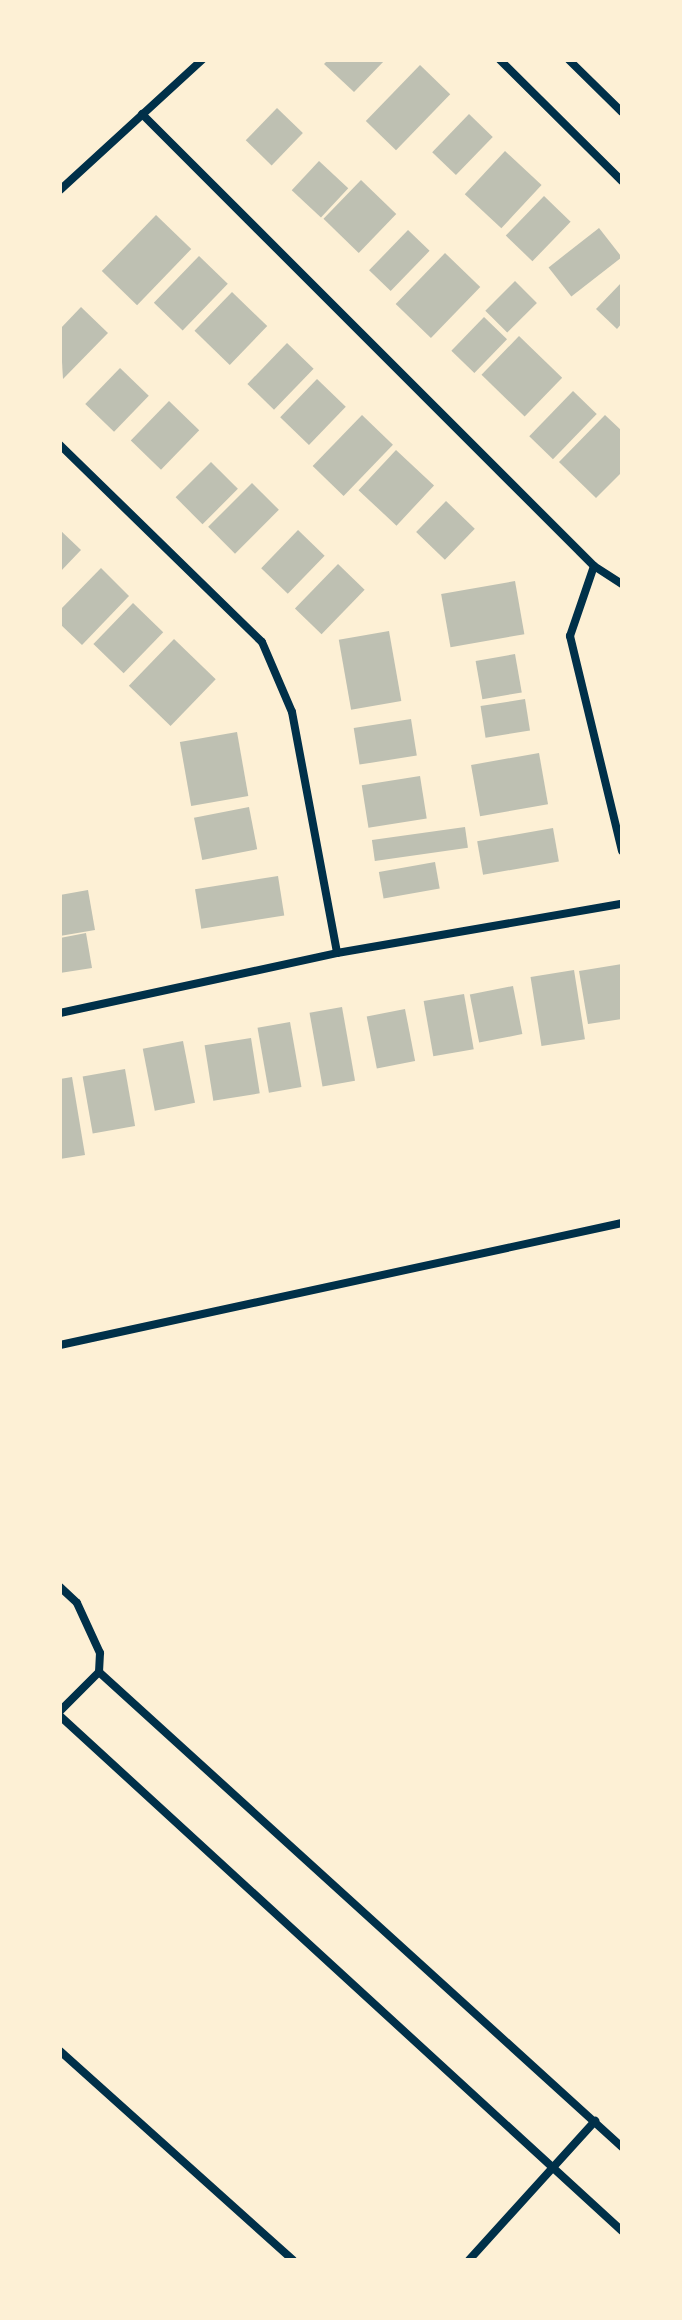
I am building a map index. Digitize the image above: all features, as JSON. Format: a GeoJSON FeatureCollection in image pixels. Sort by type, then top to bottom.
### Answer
{"type":"FeatureCollection","features":[{"type":"Feature","properties":{"kind":"street"},"geometry":{"type":"LineString","coordinates":[[60,190],[202,60]]}},
{"type":"Feature","properties":{"kind":"street"},"geometry":{"type":"LineString","coordinates":[[500,60],[622,181]]}},
{"type":"Feature","properties":{"kind":"street"},"geometry":{"type":"LineString","coordinates":[[569,60],[622,112]]}},
{"type":"Feature","properties":{"kind":"street"},"geometry":{"type":"LineString","coordinates":[[142,114],[594,566],[622,584]]}},
{"type":"Feature","properties":{"kind":"street"},"geometry":{"type":"LineString","coordinates":[[60,445],[262,642],[292,712],[337,953]]}},
{"type":"Feature","properties":{"kind":"street"},"geometry":{"type":"LineString","coordinates":[[594,566],[570,636],[622,851]]}},
{"type":"Feature","properties":{"kind":"street"},"geometry":{"type":"LineString","coordinates":[[60,1013],[337,953],[622,904]]}},
{"type":"Feature","properties":{"kind":"street"},"geometry":{"type":"LineString","coordinates":[[60,1345],[622,1223]]}},
{"type":"Feature","properties":{"kind":"street"},"geometry":{"type":"LineString","coordinates":[[60,1587],[92,1627],[100,1653],[99,1672],[60,1714],[622,2231]]}},
{"type":"Feature","properties":{"kind":"street"},"geometry":{"type":"LineString","coordinates":[[99,1672],[622,2147]]}},
{"type":"Feature","properties":{"kind":"street"},"geometry":{"type":"LineString","coordinates":[[60,2051],[293,2260]]}},
{"type":"Feature","properties":{"kind":"street"},"geometry":{"type":"LineString","coordinates":[[469,2260],[549,2167],[595,2121]]}},
{"type":"Feature","properties":{"kind":"building"},"geometry":{"type":"Polygon","coordinates":[[[328,60],[385,60],[354,92],[324,64],[328,60]]]}},
{"type":"Feature","properties":{"kind":"building"},"geometry":{"type":"Polygon","coordinates":[[[420,65],[450,94],[396,150],[366,121],[420,65]]]}},
{"type":"Feature","properties":{"kind":"building"},"geometry":{"type":"Polygon","coordinates":[[[277,108],[303,133],[272,165],[246,140],[277,108]]]}},
{"type":"Feature","properties":{"kind":"building"},"geometry":{"type":"Polygon","coordinates":[[[469,114],[493,137],[456,175],[432,152],[469,114]]]}},
{"type":"Feature","properties":{"kind":"building"},"geometry":{"type":"Polygon","coordinates":[[[505,151],[542,185],[501,228],[465,194],[505,151]]]}},
{"type":"Feature","properties":{"kind":"building"},"geometry":{"type":"Polygon","coordinates":[[[319,161],[348,188],[321,218],[292,190],[319,161]]]}},
{"type":"Feature","properties":{"kind":"building"},"geometry":{"type":"Polygon","coordinates":[[[361,180],[396,214],[359,253],[323,219],[361,180]]]}},
{"type":"Feature","properties":{"kind":"building"},"geometry":{"type":"Polygon","coordinates":[[[544,196],[571,222],[532,261],[506,236],[544,196]]]}},
{"type":"Feature","properties":{"kind":"building"},"geometry":{"type":"Polygon","coordinates":[[[156,215],[191,249],[137,305],[102,271],[156,215]]]}},
{"type":"Feature","properties":{"kind":"building"},"geometry":{"type":"Polygon","coordinates":[[[599,228],[622,257],[571,297],[549,267],[599,228]]]}},
{"type":"Feature","properties":{"kind":"building"},"geometry":{"type":"Polygon","coordinates":[[[408,230],[430,251],[391,291],[369,270],[408,230]]]}},
{"type":"Feature","properties":{"kind":"building"},"geometry":{"type":"Polygon","coordinates":[[[445,253],[480,287],[431,338],[396,304],[445,253]]]}},
{"type":"Feature","properties":{"kind":"building"},"geometry":{"type":"Polygon","coordinates":[[[199,256],[228,284],[183,331],[154,303],[199,256]]]}},
{"type":"Feature","properties":{"kind":"building"},"geometry":{"type":"Polygon","coordinates":[[[515,281],[537,303],[507,333],[485,311],[515,281]]]}},
{"type":"Feature","properties":{"kind":"building"},"geometry":{"type":"Polygon","coordinates":[[[622,282],[622,323],[617,329],[596,309],[622,282]]]}},
{"type":"Feature","properties":{"kind":"building"},"geometry":{"type":"Polygon","coordinates":[[[232,292],[267,326],[230,365],[194,331],[232,292]]]}},
{"type":"Feature","properties":{"kind":"building"},"geometry":{"type":"Polygon","coordinates":[[[81,307],[108,333],[63,379],[60,329],[81,307]]]}},
{"type":"Feature","properties":{"kind":"building"},"geometry":{"type":"Polygon","coordinates":[[[484,317],[507,339],[474,373],[451,351],[484,317]]]}},
{"type":"Feature","properties":{"kind":"building"},"geometry":{"type":"Polygon","coordinates":[[[519,336],[562,378],[525,417],[481,375],[519,336]]]}},
{"type":"Feature","properties":{"kind":"building"},"geometry":{"type":"Polygon","coordinates":[[[287,343],[314,369],[274,410],[247,384],[287,343]]]}},
{"type":"Feature","properties":{"kind":"building"},"geometry":{"type":"Polygon","coordinates":[[[120,368],[149,396],[114,432],[85,404],[120,368]]]}},
{"type":"Feature","properties":{"kind":"building"},"geometry":{"type":"Polygon","coordinates":[[[317,379],[346,407],[309,445],[280,417],[317,379]]]}},
{"type":"Feature","properties":{"kind":"building"},"geometry":{"type":"Polygon","coordinates":[[[573,391],[597,414],[553,459],[529,436],[573,391]]]}},
{"type":"Feature","properties":{"kind":"building"},"geometry":{"type":"Polygon","coordinates":[[[169,401],[199,430],[161,470],[131,441],[169,401]]]}},
{"type":"Feature","properties":{"kind":"building"},"geometry":{"type":"Polygon","coordinates":[[[362,415],[393,445],[344,496],[313,466],[362,415]]]}},
{"type":"Feature","properties":{"kind":"building"},"geometry":{"type":"Polygon","coordinates":[[[605,415],[622,431],[622,472],[596,498],[559,462],[605,415]]]}},
{"type":"Feature","properties":{"kind":"building"},"geometry":{"type":"Polygon","coordinates":[[[396,450],[434,485],[397,526],[358,490],[396,450]]]}},
{"type":"Feature","properties":{"kind":"building"},"geometry":{"type":"Polygon","coordinates":[[[211,462],[238,489],[203,524],[176,497],[211,462]]]}},
{"type":"Feature","properties":{"kind":"building"},"geometry":{"type":"Polygon","coordinates":[[[252,483],[279,510],[235,554],[208,527],[252,483]]]}},
{"type":"Feature","properties":{"kind":"building"},"geometry":{"type":"Polygon","coordinates":[[[446,501],[475,529],[445,560],[416,532],[446,501]]]}},
{"type":"Feature","properties":{"kind":"building"},"geometry":{"type":"Polygon","coordinates":[[[60,530],[81,550],[60,572],[60,530]]]}},
{"type":"Feature","properties":{"kind":"building"},"geometry":{"type":"Polygon","coordinates":[[[298,530],[325,556],[288,594],[261,568],[298,530]]]}},
{"type":"Feature","properties":{"kind":"building"},"geometry":{"type":"Polygon","coordinates":[[[338,564],[365,590],[322,634],[295,609],[338,564]]]}},
{"type":"Feature","properties":{"kind":"building"},"geometry":{"type":"Polygon","coordinates":[[[101,568],[129,596],[82,645],[60,624],[60,610],[101,568]]]}},
{"type":"Feature","properties":{"kind":"building"},"geometry":{"type":"Polygon","coordinates":[[[515,581],[524,634],[451,647],[441,594],[515,581]]]}},
{"type":"Feature","properties":{"kind":"building"},"geometry":{"type":"Polygon","coordinates":[[[133,603],[163,632],[124,673],[93,644],[133,603]]]}},
{"type":"Feature","properties":{"kind":"building"},"geometry":{"type":"Polygon","coordinates":[[[389,631],[401,701],[351,710],[339,640],[389,631]]]}},
{"type":"Feature","properties":{"kind":"building"},"geometry":{"type":"Polygon","coordinates":[[[174,639],[216,679],[171,726],[129,686],[174,639]]]}},
{"type":"Feature","properties":{"kind":"building"},"geometry":{"type":"Polygon","coordinates":[[[515,654],[522,692],[482,699],[476,661],[515,654]]]}},
{"type":"Feature","properties":{"kind":"building"},"geometry":{"type":"Polygon","coordinates":[[[525,699],[530,731],[486,738],[481,706],[525,699]]]}},
{"type":"Feature","properties":{"kind":"building"},"geometry":{"type":"Polygon","coordinates":[[[411,719],[417,756],[360,765],[354,728],[411,719]]]}},
{"type":"Feature","properties":{"kind":"building"},"geometry":{"type":"Polygon","coordinates":[[[237,732],[248,796],[191,806],[180,742],[237,732]]]}},
{"type":"Feature","properties":{"kind":"building"},"geometry":{"type":"Polygon","coordinates":[[[539,753],[548,804],[480,816],[471,765],[539,753]]]}},
{"type":"Feature","properties":{"kind":"building"},"geometry":{"type":"Polygon","coordinates":[[[420,776],[427,818],[368,828],[362,785],[420,776]]]}},
{"type":"Feature","properties":{"kind":"building"},"geometry":{"type":"Polygon","coordinates":[[[249,807],[257,849],[202,860],[194,818],[249,807]]]}},
{"type":"Feature","properties":{"kind":"building"},"geometry":{"type":"Polygon","coordinates":[[[465,827],[468,848],[375,861],[372,840],[465,827]]]}},
{"type":"Feature","properties":{"kind":"building"},"geometry":{"type":"Polygon","coordinates":[[[553,828],[559,861],[483,875],[477,841],[553,828]]]}},
{"type":"Feature","properties":{"kind":"building"},"geometry":{"type":"Polygon","coordinates":[[[435,862],[440,889],[384,898],[379,872],[435,862]]]}},
{"type":"Feature","properties":{"kind":"building"},"geometry":{"type":"Polygon","coordinates":[[[278,876],[284,916],[201,929],[195,889],[278,876]]]}},
{"type":"Feature","properties":{"kind":"building"},"geometry":{"type":"Polygon","coordinates":[[[88,890],[95,930],[60,936],[60,895],[88,890]]]}},
{"type":"Feature","properties":{"kind":"building"},"geometry":{"type":"Polygon","coordinates":[[[86,933],[92,968],[60,973],[60,938],[86,933]]]}},
{"type":"Feature","properties":{"kind":"building"},"geometry":{"type":"Polygon","coordinates":[[[622,964],[622,1019],[588,1024],[579,971],[622,964]]]}},
{"type":"Feature","properties":{"kind":"building"},"geometry":{"type":"Polygon","coordinates":[[[574,970],[585,1039],[541,1046],[531,977],[574,970]]]}},
{"type":"Feature","properties":{"kind":"building"},"geometry":{"type":"Polygon","coordinates":[[[513,986],[522,1034],[479,1042],[470,994],[513,986]]]}},
{"type":"Feature","properties":{"kind":"building"},"geometry":{"type":"Polygon","coordinates":[[[464,994],[474,1049],[433,1056],[424,1001],[464,994]]]}},
{"type":"Feature","properties":{"kind":"building"},"geometry":{"type":"Polygon","coordinates":[[[342,1007],[355,1081],[323,1087],[310,1013],[342,1007]]]}},
{"type":"Feature","properties":{"kind":"building"},"geometry":{"type":"Polygon","coordinates":[[[405,1009],[415,1061],[377,1068],[367,1016],[405,1009]]]}},
{"type":"Feature","properties":{"kind":"building"},"geometry":{"type":"Polygon","coordinates":[[[290,1022],[301,1087],[269,1093],[258,1028],[290,1022]]]}},
{"type":"Feature","properties":{"kind":"building"},"geometry":{"type":"Polygon","coordinates":[[[251,1038],[260,1093],[213,1101],[205,1045],[251,1038]]]}},
{"type":"Feature","properties":{"kind":"building"},"geometry":{"type":"Polygon","coordinates":[[[183,1041],[195,1103],[155,1111],[143,1049],[183,1041]]]}},
{"type":"Feature","properties":{"kind":"building"},"geometry":{"type":"Polygon","coordinates":[[[125,1069],[135,1126],[93,1134],[83,1076],[125,1069]]]}},
{"type":"Feature","properties":{"kind":"building"},"geometry":{"type":"Polygon","coordinates":[[[72,1077],[85,1155],[60,1159],[60,1079],[72,1077]]]}}]}
